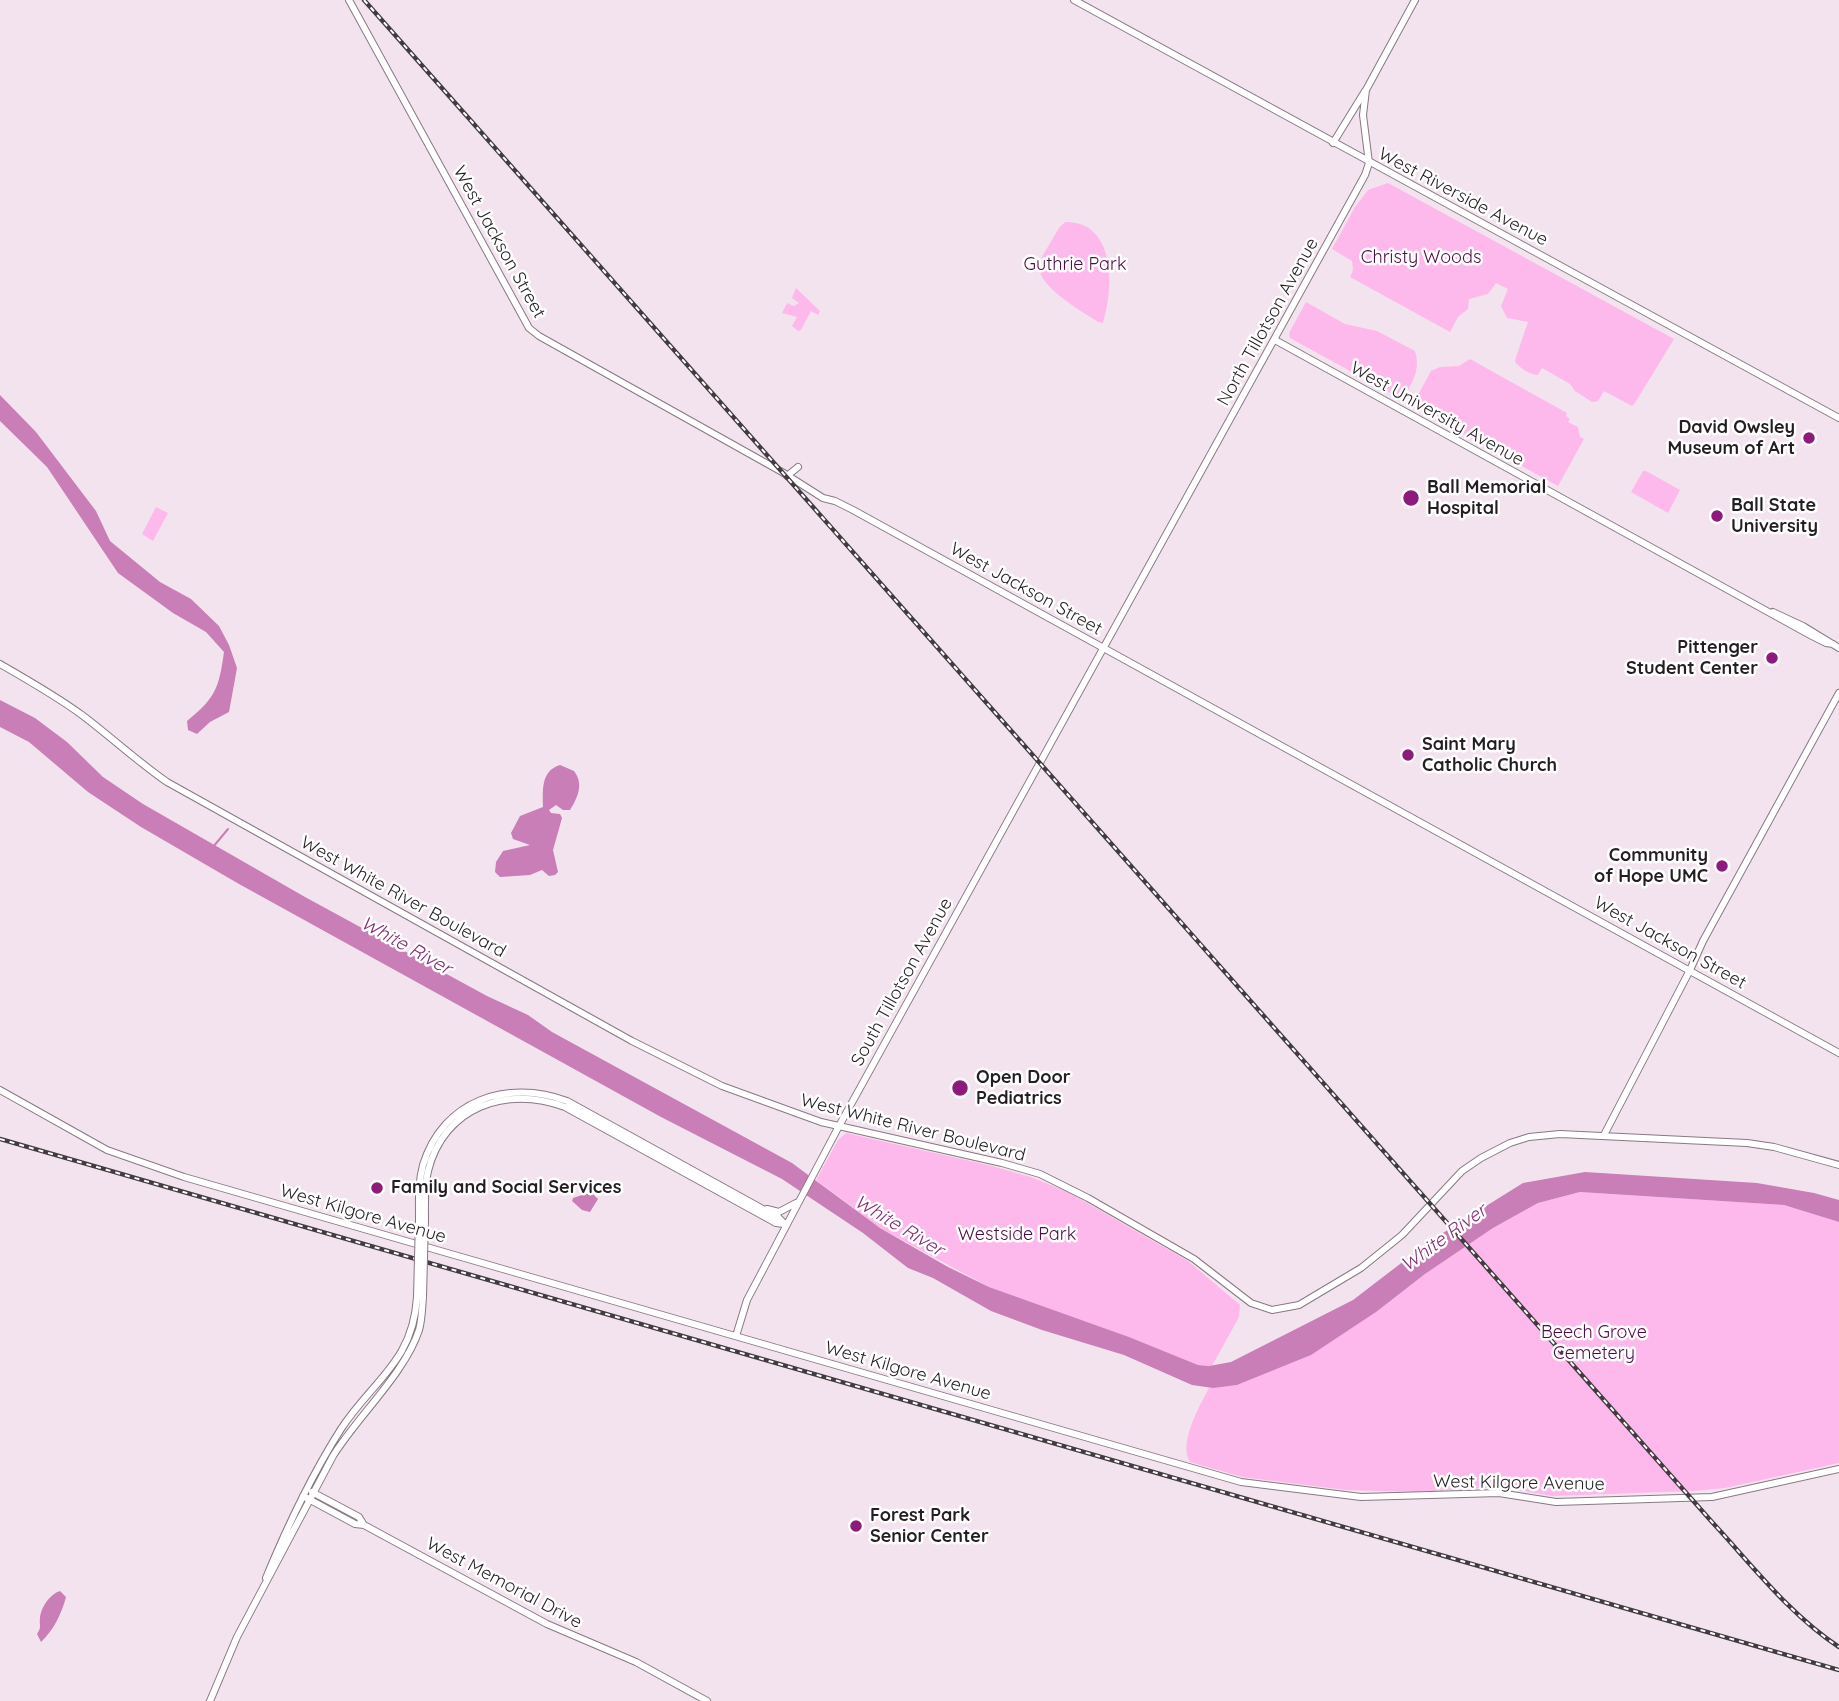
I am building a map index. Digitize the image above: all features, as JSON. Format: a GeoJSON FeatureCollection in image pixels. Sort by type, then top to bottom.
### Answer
{"type":"FeatureCollection","features":[{"type":"Feature","properties":{"kind":"main road","name":"West Jackson Street"},"geometry":{"type":"LineString","coordinates":[[349,0],[529,328],[539,336],[823,498],[835,501],[1839,1053]]}},
{"type":"Feature","properties":{"kind":"main road","name":"West Riverside Avenue"},"geometry":{"type":"LineString","coordinates":[[1074,0],[1839,418]]}},
{"type":"Feature","properties":{"kind":"main road"},"geometry":{"type":"LineString","coordinates":[[1333,143],[1366,90],[1415,0]]}},
{"type":"Feature","properties":{"kind":"main road"},"geometry":{"type":"LineString","coordinates":[[1366,90],[1363,115],[1369,163]]}},
{"type":"Feature","properties":{"kind":"main road","name":"North Tillotson Avenue"},"geometry":{"type":"LineString","coordinates":[[1102,647],[1275,340],[1366,175],[1369,163]]}},
{"type":"Feature","properties":{"kind":"main road","name":"West University Avenue"},"geometry":{"type":"LineString","coordinates":[[1275,340],[1771,612],[1779,613],[1828,639],[1836,646]]}},
{"type":"Feature","properties":{"kind":"main road"},"geometry":{"type":"LineString","coordinates":[[788,476],[798,467]]}},
{"type":"Feature","properties":{"kind":"main road","name":"South Tillotson Avenue"},"geometry":{"type":"LineString","coordinates":[[793,1207],[800,1199],[1102,647]]}},
{"type":"Feature","properties":{"kind":"main road","name":"West White River Boulevard"},"geometry":{"type":"LineString","coordinates":[[0,664],[65,703],[136,761],[167,782],[632,1041],[722,1086],[778,1108],[839,1126],[1040,1174],[1079,1193],[1194,1259],[1251,1303],[1272,1310],[1299,1306],[1361,1268],[1402,1235],[1462,1171],[1494,1150],[1529,1137],[1550,1134],[1604,1135],[1747,1143],[1774,1147],[1839,1165]]}},
{"type":"Feature","properties":{"kind":"main road"},"geometry":{"type":"LineString","coordinates":[[1604,1135],[1721,909],[1839,693]]}},
{"type":"Feature","properties":{"kind":"main road","name":"West Kilgore Avenue"},"geometry":{"type":"LineString","coordinates":[[0,1090],[107,1150],[154,1167],[1241,1482],[1375,1497],[1499,1493],[1556,1502],[1712,1497],[1839,1469]]}},
{"type":"Feature","properties":{"kind":"main road"},"geometry":{"type":"LineString","coordinates":[[422,1219],[419,1194],[423,1167],[431,1147],[443,1129],[460,1112],[479,1101],[501,1093],[522,1091],[567,1101],[786,1224]]}},
{"type":"Feature","properties":{"kind":"main road"},"geometry":{"type":"LineString","coordinates":[[210,1701],[237,1637],[259,1596],[291,1518],[308,1495],[348,1419],[406,1347],[414,1327],[420,1297],[422,1219],[428,1169],[447,1133],[464,1117],[481,1106],[502,1099],[542,1099],[565,1107],[776,1223],[786,1224]]}},
{"type":"Feature","properties":{"kind":"main road"},"geometry":{"type":"LineString","coordinates":[[736,1336],[747,1300],[793,1207]]}},
{"type":"Feature","properties":{"kind":"main road"},"geometry":{"type":"LineString","coordinates":[[761,1208],[779,1212],[793,1207]]}},
{"type":"Feature","properties":{"kind":"main road","name":"West Memorial Drive"},"geometry":{"type":"LineString","coordinates":[[308,1495],[359,1517],[364,1525],[547,1624],[636,1662],[707,1701]]}},
{"type":"Feature","properties":{"kind":"green space","name":"Christy Woods"},"geometry":{"type":"Polygon","coordinates":[[[1388,183],[1674,339],[1635,403],[1632,406],[1604,391],[1598,401],[1592,402],[1575,391],[1570,384],[1542,368],[1538,375],[1520,367],[1515,362],[1528,322],[1507,318],[1501,306],[1508,289],[1496,283],[1488,294],[1469,299],[1468,309],[1458,317],[1450,332],[1350,277],[1353,270],[1352,261],[1332,249],[1355,207],[1368,190],[1388,183]]]}},
{"type":"Feature","properties":{"kind":"green space","name":"Guthrie Park"},"geometry":{"type":"Polygon","coordinates":[[[1065,222],[1082,225],[1094,232],[1102,244],[1109,275],[1107,309],[1103,323],[1059,296],[1043,278],[1039,269],[1040,260],[1065,222]]]}},
{"type":"Feature","properties":{"kind":"green space"},"geometry":{"type":"Polygon","coordinates":[[[796,288],[820,311],[818,315],[811,311],[798,331],[792,326],[797,317],[782,313],[787,303],[794,306],[799,303],[792,298],[796,288]]]}},
{"type":"Feature","properties":{"kind":"green space"},"geometry":{"type":"Polygon","coordinates":[[[1306,302],[1345,324],[1377,331],[1415,351],[1416,371],[1403,400],[1290,338],[1289,333],[1306,302]]]}},
{"type":"Feature","properties":{"kind":"green space"},"geometry":{"type":"Polygon","coordinates":[[[1470,359],[1567,413],[1566,416],[1570,419],[1568,422],[1578,427],[1580,437],[1584,439],[1558,486],[1412,406],[1431,371],[1440,367],[1459,366],[1470,359]]]}},
{"type":"Feature","properties":{"kind":"green space"},"geometry":{"type":"Polygon","coordinates":[[[1643,471],[1680,490],[1668,513],[1631,492],[1643,471]]]}},
{"type":"Feature","properties":{"kind":"green space"},"geometry":{"type":"Polygon","coordinates":[[[156,507],[168,513],[153,541],[142,534],[156,507]]]}},
{"type":"Feature","properties":{"kind":"green space","name":"Westside Park"},"geometry":{"type":"Polygon","coordinates":[[[846,1133],[988,1165],[1031,1177],[1068,1192],[1188,1261],[1240,1305],[1239,1317],[1212,1366],[1198,1365],[1129,1337],[989,1287],[880,1228],[816,1180],[838,1140],[846,1133]]]}},
{"type":"Feature","properties":{"kind":"green space","name":"Beech Grove Cemetery"},"geometry":{"type":"Polygon","coordinates":[[[1580,1192],[1784,1205],[1839,1222],[1839,1463],[1725,1488],[1552,1496],[1500,1487],[1416,1492],[1346,1490],[1242,1477],[1190,1462],[1187,1454],[1188,1435],[1209,1388],[1237,1385],[1308,1356],[1374,1313],[1493,1228],[1538,1203],[1580,1192]]]}},
{"type":"Feature","properties":{"kind":"water"},"geometry":{"type":"Polygon","coordinates":[[[0,395],[36,432],[96,511],[110,541],[160,582],[191,599],[219,626],[237,668],[229,712],[210,722],[197,734],[188,730],[187,721],[214,691],[224,652],[206,632],[173,613],[118,573],[47,467],[0,421],[0,395]]]}},
{"type":"Feature","properties":{"kind":"water","name":"White River"},"geometry":{"type":"Polygon","coordinates":[[[0,700],[35,718],[67,742],[103,777],[143,804],[305,897],[487,996],[528,1015],[552,1032],[792,1163],[880,1228],[948,1267],[989,1287],[1129,1337],[1198,1365],[1231,1362],[1353,1300],[1430,1241],[1523,1183],[1585,1172],[1757,1183],[1839,1200],[1839,1222],[1784,1205],[1580,1192],[1538,1203],[1493,1228],[1311,1355],[1237,1385],[1213,1388],[1192,1385],[1124,1355],[991,1311],[933,1278],[908,1268],[863,1233],[782,1179],[661,1117],[239,884],[141,827],[88,792],[29,742],[0,727],[0,700]]]}},
{"type":"Feature","properties":{"kind":"water"},"geometry":{"type":"Polygon","coordinates":[[[560,765],[574,771],[579,786],[570,810],[563,810],[556,805],[549,810],[551,813],[560,814],[562,818],[553,850],[558,872],[549,876],[542,870],[530,875],[500,877],[495,872],[496,862],[503,851],[530,845],[513,839],[511,833],[520,816],[543,807],[546,777],[560,765]]]}},
{"type":"Feature","properties":{"kind":"water"},"geometry":{"type":"Polygon","coordinates":[[[593,1194],[598,1199],[590,1212],[582,1210],[572,1201],[573,1198],[593,1194]]]}},
{"type":"Feature","properties":{"kind":"water"},"geometry":{"type":"Polygon","coordinates":[[[60,1591],[66,1597],[62,1609],[41,1642],[37,1634],[42,1610],[50,1598],[60,1591]]]}},
{"type":"Feature","properties":{"kind":"waterway"},"geometry":{"type":"LineString","coordinates":[[213,847],[228,829]]}},
{"type":"Feature","properties":{"kind":"railway"},"geometry":{"type":"LineString","coordinates":[[364,0],[1712,1522],[1788,1605],[1839,1647]]}},
{"type":"Feature","properties":{"kind":"railway"},"geometry":{"type":"LineString","coordinates":[[0,1139],[1839,1670]]}},
{"type":"Feature","properties":{"kind":"place","name":"David Owsley Museum of Art"},"geometry":{"type":"Point","coordinates":[1809,438]}},
{"type":"Feature","properties":{"kind":"place","name":"Ball Memorial Hospital"},"geometry":{"type":"Point","coordinates":[1411,498]}},
{"type":"Feature","properties":{"kind":"place","name":"Ball State University"},"geometry":{"type":"Point","coordinates":[1717,516]}},
{"type":"Feature","properties":{"kind":"place","name":"Pittenger Student Center"},"geometry":{"type":"Point","coordinates":[1772,658]}},
{"type":"Feature","properties":{"kind":"place","name":"Saint Mary Catholic Church"},"geometry":{"type":"Point","coordinates":[1408,755]}},
{"type":"Feature","properties":{"kind":"place","name":"Community of Hope UMC"},"geometry":{"type":"Point","coordinates":[1722,866]}},
{"type":"Feature","properties":{"kind":"place","name":"Open Door Pediatrics"},"geometry":{"type":"Point","coordinates":[960,1088]}},
{"type":"Feature","properties":{"kind":"place","name":"Family and Social Services"},"geometry":{"type":"Point","coordinates":[377,1188]}},
{"type":"Feature","properties":{"kind":"place","name":"Forest Park Senior Center"},"geometry":{"type":"Point","coordinates":[856,1526]}}]}
